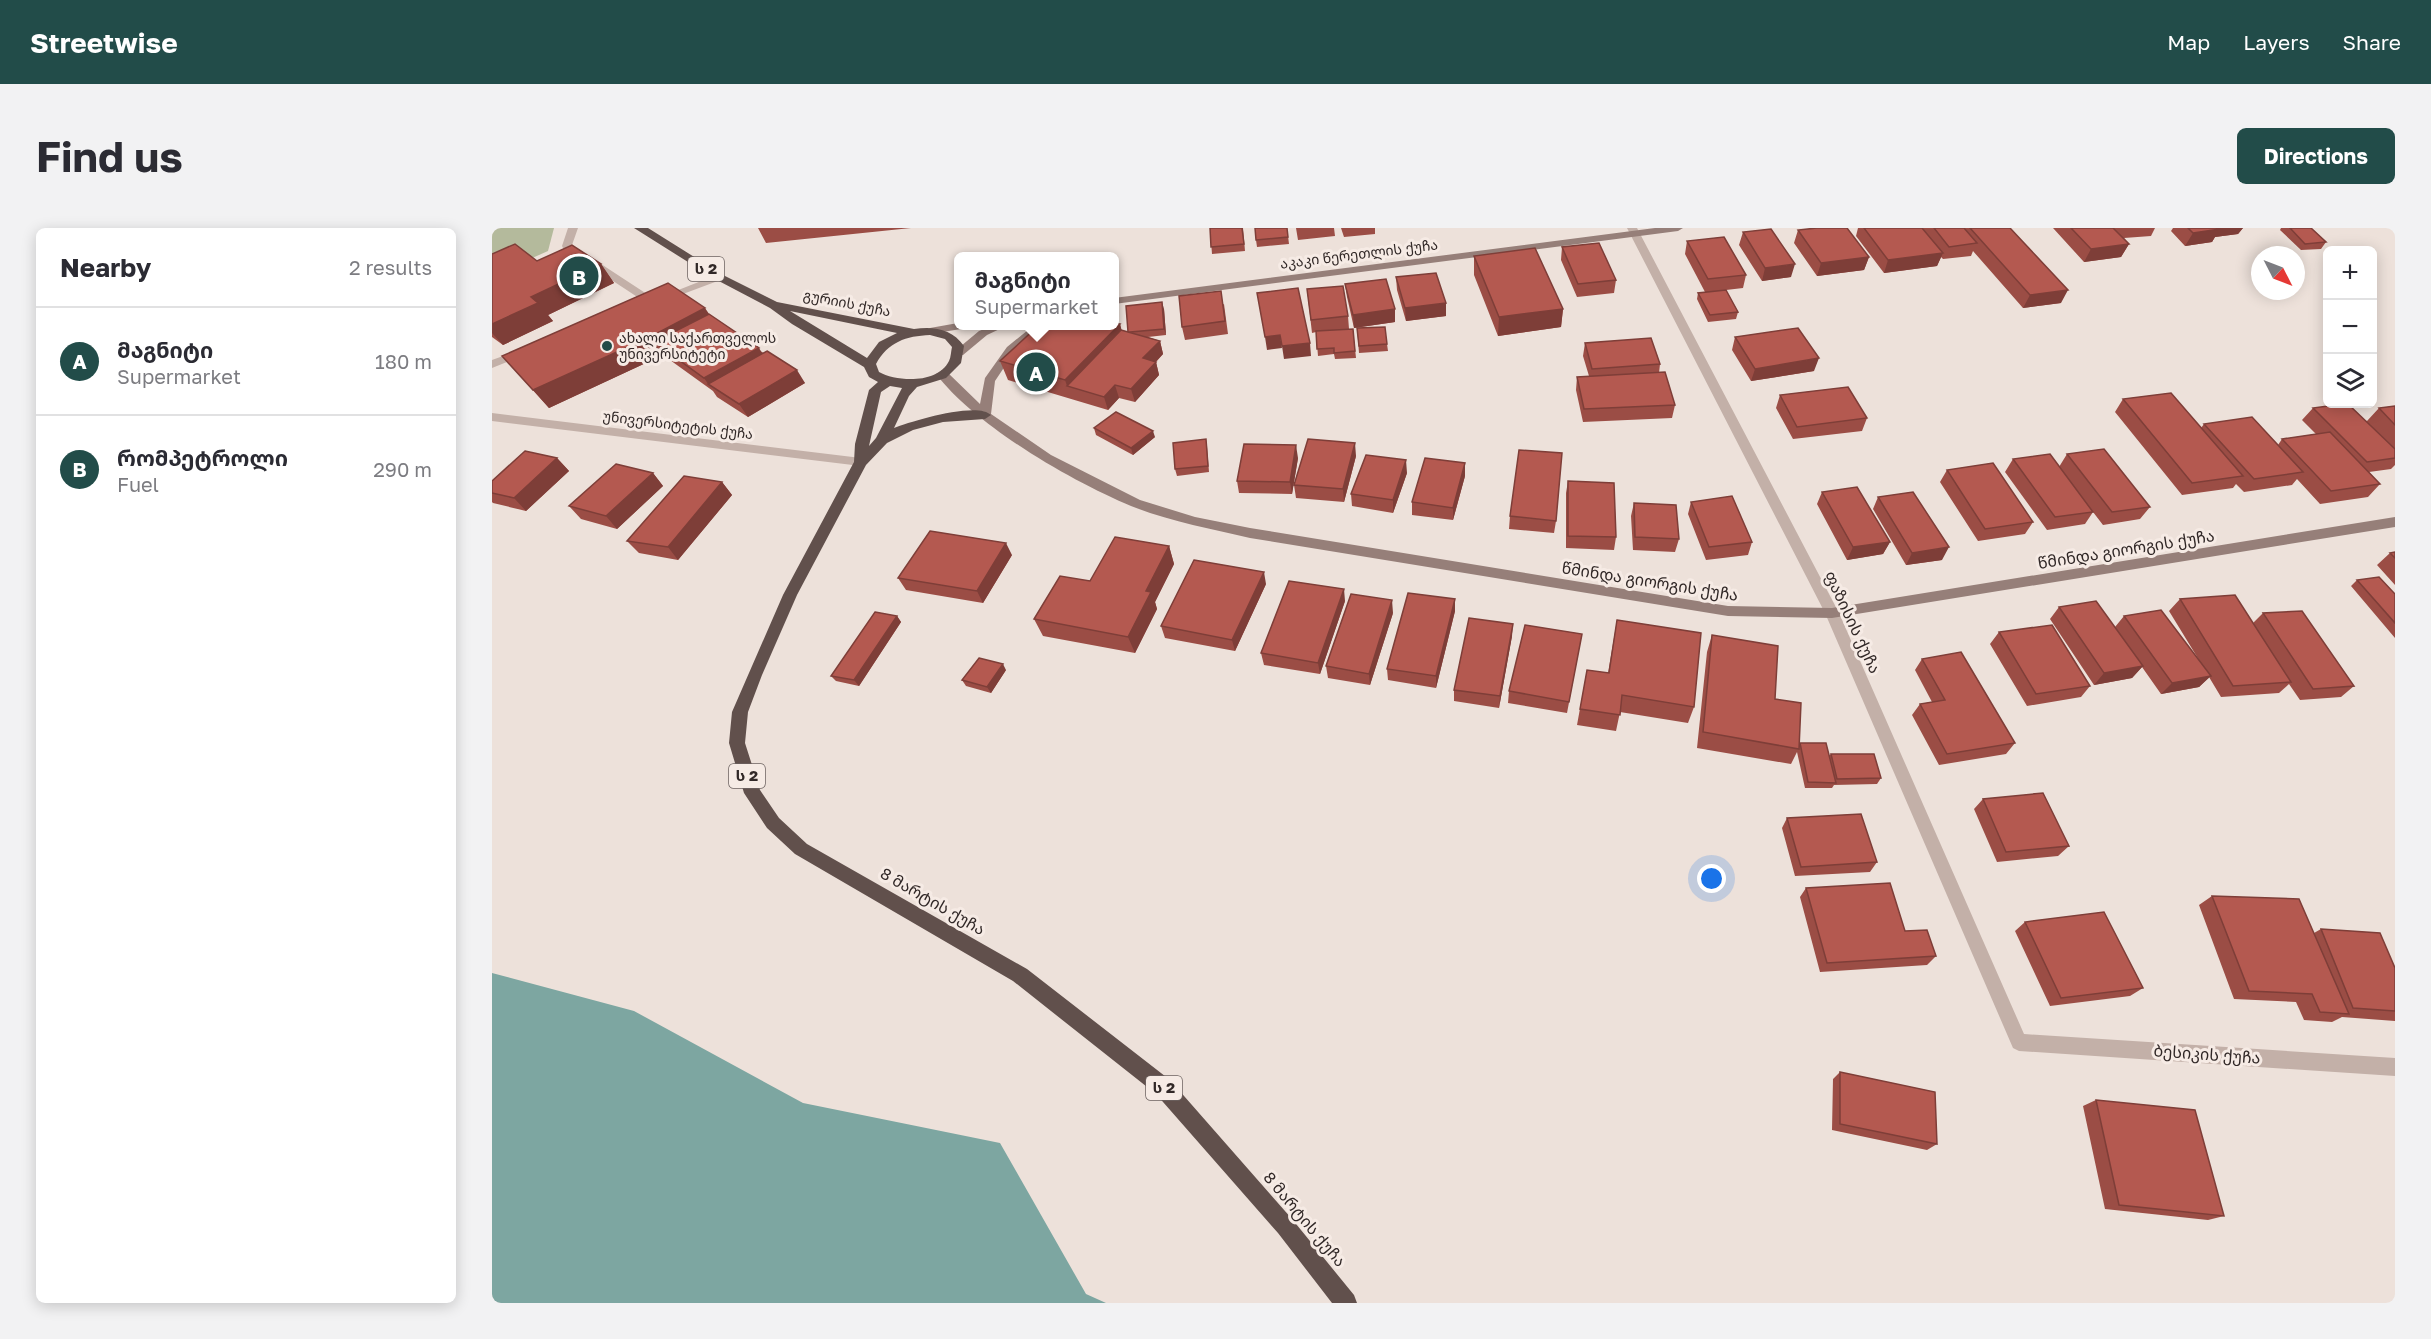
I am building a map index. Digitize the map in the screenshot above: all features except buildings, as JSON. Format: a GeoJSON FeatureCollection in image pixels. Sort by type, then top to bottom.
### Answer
{"type":"FeatureCollection","features":[{"type":"Feature","properties":{"kind":"highway","name":"გურიის ქუჩა"},"geometry":{"type":"LineString","coordinates":[[640,228],[719,278],[774,305],[796,321],[870,365]]}},
{"type":"Feature","properties":{"kind":"highway","name":"გურიის ქუჩა"},"geometry":{"type":"LineString","coordinates":[[774,305],[914,332]]}},
{"type":"Feature","properties":{"kind":"highway"},"geometry":{"type":"LineString","coordinates":[[930,331],[940,333],[955,341],[959,353],[951,368],[942,374],[912,384],[886,383],[872,372],[870,365],[872,357],[883,345],[900,336],[930,331]]}},
{"type":"Feature","properties":{"kind":"highway","name":"8 მარტის ქუჩა"},"geometry":{"type":"LineString","coordinates":[[861,462],[862,444],[875,390],[886,383]]}},
{"type":"Feature","properties":{"kind":"highway","name":"8 მარტის ქუჩა"},"geometry":{"type":"LineString","coordinates":[[912,384],[903,394],[882,440],[861,462],[790,595],[754,675],[740,712],[737,743],[752,793],[773,823],[801,849],[1020,975],[1163,1087],[1285,1226],[1346,1303]]}},
{"type":"Feature","properties":{"kind":"highway"},"geometry":{"type":"LineString","coordinates":[[882,440],[908,426],[934,418],[985,415]]}},
{"type":"Feature","properties":{"kind":"main road","name":"აკაკი წერეთლის ქუჩა"},"geometry":{"type":"LineString","coordinates":[[1119,300],[1634,231],[1678,228]]}},
{"type":"Feature","properties":{"kind":"main road"},"geometry":{"type":"LineString","coordinates":[[930,331],[954,327]]}},
{"type":"Feature","properties":{"kind":"main road"},"geometry":{"type":"LineString","coordinates":[[959,353],[983,333],[991,330]]}},
{"type":"Feature","properties":{"kind":"main road"},"geometry":{"type":"LineString","coordinates":[[985,415],[989,381],[1011,349],[1034,330]]}},
{"type":"Feature","properties":{"kind":"main road","name":"წმინდა გიორგის ქუჩა"},"geometry":{"type":"LineString","coordinates":[[942,374],[985,415],[1047,458],[1136,503],[1195,521],[1250,533],[1728,611],[1832,613],[2395,522]]}},
{"type":"Feature","properties":{"kind":"street"},"geometry":{"type":"LineString","coordinates":[[573,228],[567,246],[647,304],[719,278]]}},
{"type":"Feature","properties":{"kind":"street","name":"ფაზისის ქუჩა"},"geometry":{"type":"LineString","coordinates":[[1634,231],[1832,613],[2019,1042]]}},
{"type":"Feature","properties":{"kind":"street"},"geometry":{"type":"LineString","coordinates":[[492,364],[535,347]]}},
{"type":"Feature","properties":{"kind":"street","name":"უნივერსიტეტის ქუჩა"},"geometry":{"type":"LineString","coordinates":[[492,417],[861,462]]}},
{"type":"Feature","properties":{"kind":"street","name":"ბესიკის ქუჩა"},"geometry":{"type":"LineString","coordinates":[[2019,1042],[2395,1067]]}},
{"type":"Feature","properties":{"kind":"green space"},"geometry":{"type":"Polygon","coordinates":[[[492,228],[554,228],[548,251],[492,276],[492,228]]]}},
{"type":"Feature","properties":{"kind":"water"},"geometry":{"type":"Polygon","coordinates":[[[492,973],[634,1011],[803,1103],[1000,1143],[1086,1294],[1106,1303],[492,1303],[492,973]]]}},
{"type":"Feature","properties":{"kind":"place","name":"რომპეტროლი"},"geometry":{"type":"Point","coordinates":[579,276]}},
{"type":"Feature","properties":{"kind":"place","name":"ახალი საქართველოს უნივერსიტეტი"},"geometry":{"type":"Point","coordinates":[607,346]}},
{"type":"Feature","properties":{"kind":"place","name":"მაგნიტი"},"geometry":{"type":"Point","coordinates":[1036,372]}}]}
